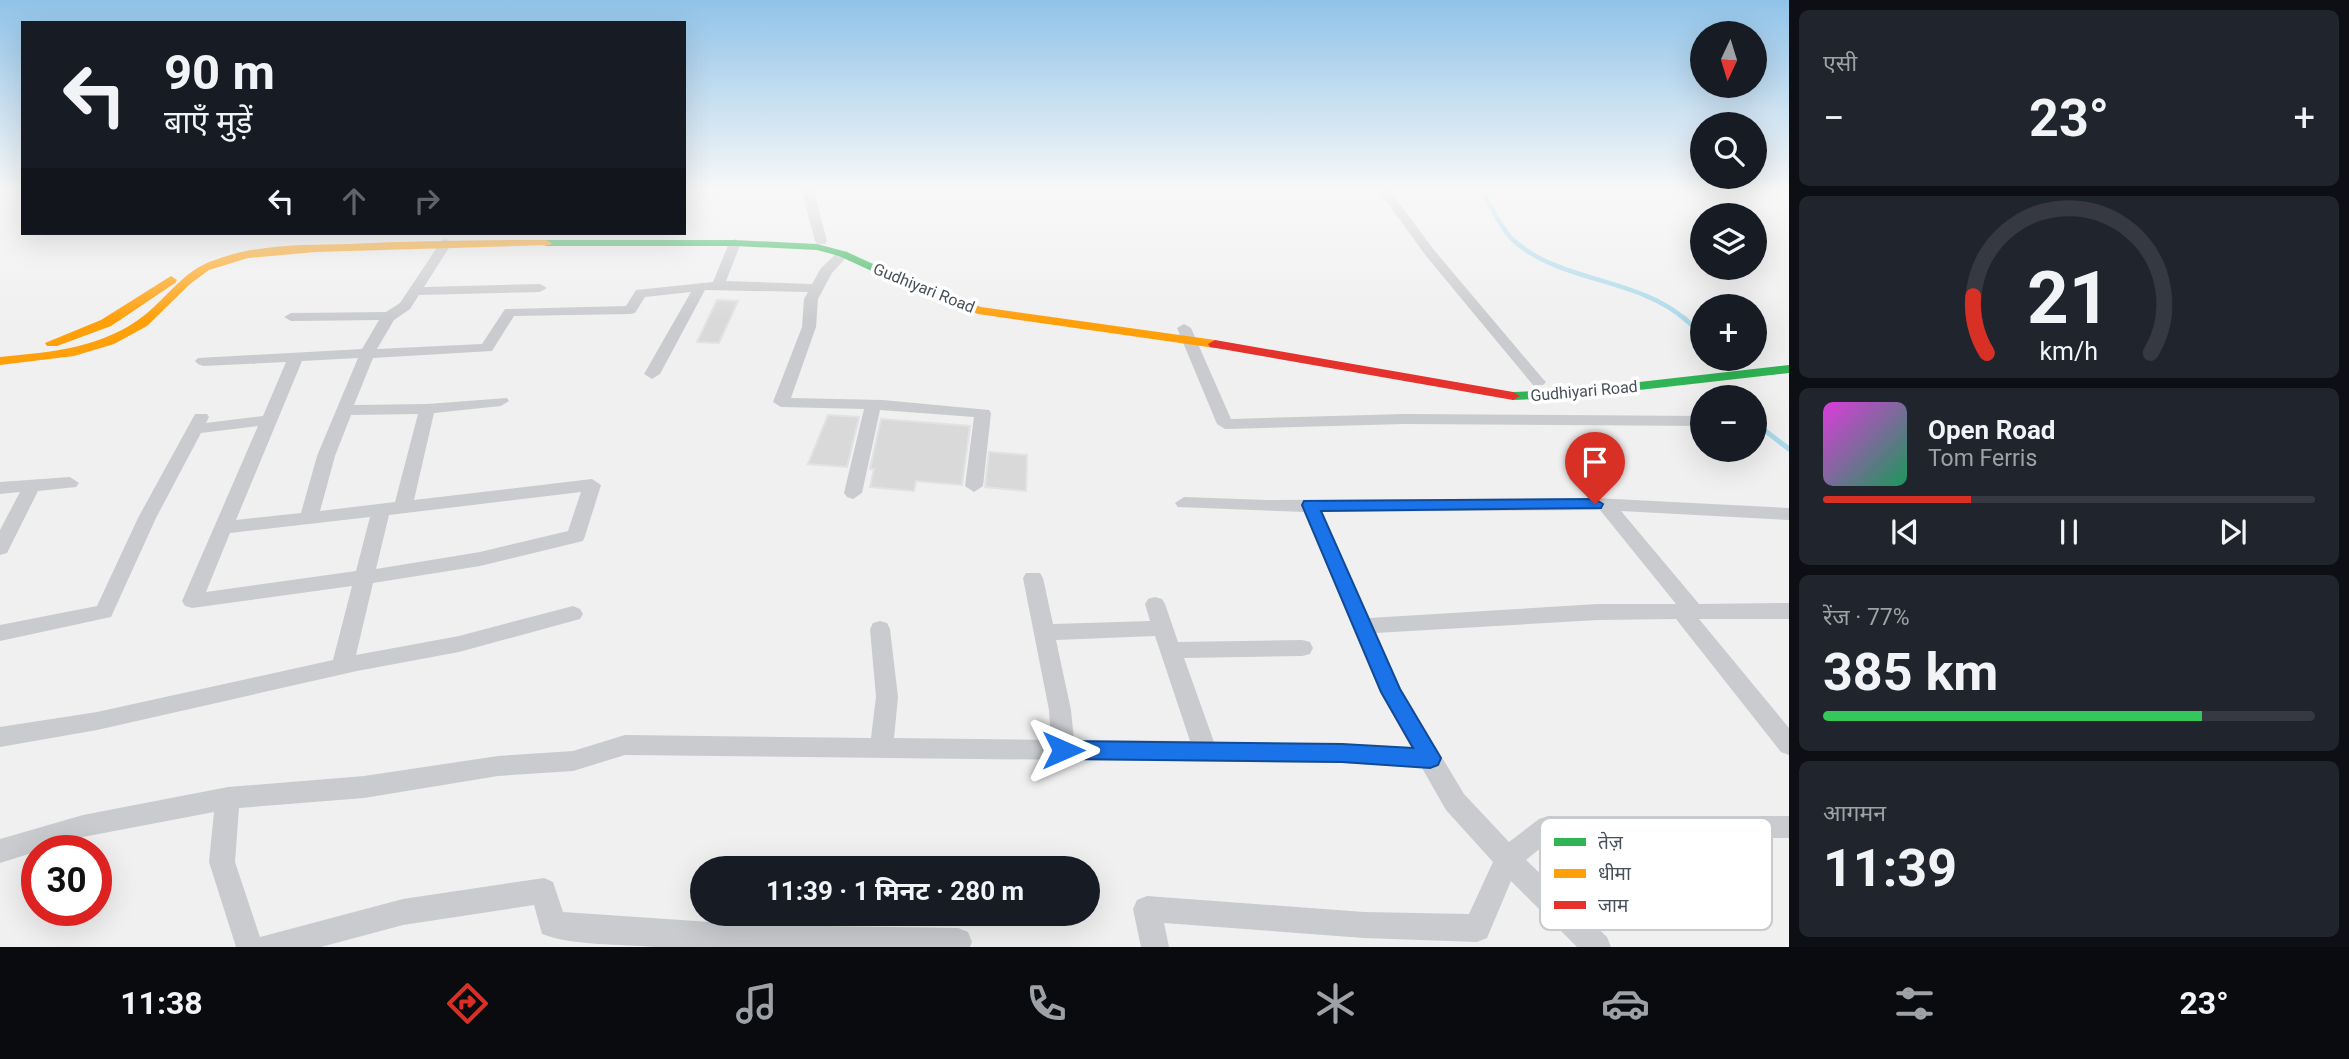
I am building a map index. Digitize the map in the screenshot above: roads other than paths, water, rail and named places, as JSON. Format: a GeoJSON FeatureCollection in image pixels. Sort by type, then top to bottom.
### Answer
{"type":"FeatureCollection","features":[{"type":"Feature","properties":{"kind":"street"},"geometry":{"type":"LineString","coordinates":[[819,232],[821,241]]}},
{"type":"Feature","properties":{"kind":"street"},"geometry":{"type":"LineString","coordinates":[[1415,232],[1538,382]]}},
{"type":"Feature","properties":{"kind":"street","name":"Gudhiyari Road"},"geometry":{"type":"LineString","coordinates":[[0,352],[38,347],[106,323],[187,268],[214,256],[294,245],[452,236],[739,236],[821,241],[851,250],[960,296],[992,305],[1509,382],[1538,382],[1789,355]]}},
{"type":"Feature","properties":{"kind":"street"},"geometry":{"type":"LineString","coordinates":[[308,519],[326,456],[367,355],[390,316],[405,306],[417,291],[446,243]]}},
{"type":"Feature","properties":{"kind":"street"},"geometry":{"type":"LineString","coordinates":[[718,285],[735,243]]}},
{"type":"Feature","properties":{"kind":"street","name":"Gudhiyari Road"},"geometry":{"type":"LineString","coordinates":[[0,361],[68,354],[102,346],[143,323],[197,274],[215,264],[294,245],[735,243],[817,247],[843,254],[928,292],[978,310],[1034,320],[1187,334],[1510,396],[1569,394],[1789,369]]}},
{"type":"Feature","properties":{"kind":"street"},"geometry":{"type":"LineString","coordinates":[[843,254],[826,271],[811,299],[809,327],[781,402],[983,413],[974,486]]}},
{"type":"Feature","properties":{"kind":"street"},"geometry":{"type":"LineString","coordinates":[[203,361],[487,348],[510,312],[630,310],[641,293],[701,286],[817,288]]}},
{"type":"Feature","properties":{"kind":"street"},"geometry":{"type":"LineString","coordinates":[[652,374],[701,286]]}},
{"type":"Feature","properties":{"kind":"street"},"geometry":{"type":"LineString","coordinates":[[417,291],[540,288]]}},
{"type":"Feature","properties":{"kind":"street"},"geometry":{"type":"LineString","coordinates":[[291,317],[390,316]]}},
{"type":"Feature","properties":{"kind":"street"},"geometry":{"type":"LineString","coordinates":[[1187,334],[1225,424],[1404,419],[1690,421]]}},
{"type":"Feature","properties":{"kind":"street"},"geometry":{"type":"LineString","coordinates":[[222,528],[592,485],[576,536],[480,559],[365,578],[192,601],[222,528],[296,357]]}},
{"type":"Feature","properties":{"kind":"street"},"geometry":{"type":"LineString","coordinates":[[344,410],[427,409],[500,401]]}},
{"type":"Feature","properties":{"kind":"street"},"geometry":{"type":"LineString","coordinates":[[853,493],[873,405]]}},
{"type":"Feature","properties":{"kind":"street"},"geometry":{"type":"LineString","coordinates":[[403,508],[427,409]]}},
{"type":"Feature","properties":{"kind":"street"},"geometry":{"type":"LineString","coordinates":[[0,633],[104,612],[147,519],[197,423],[270,420]]}},
{"type":"Feature","properties":{"kind":"street"},"geometry":{"type":"LineString","coordinates":[[0,488],[70,483]]}},
{"type":"Feature","properties":{"kind":"street"},"geometry":{"type":"LineString","coordinates":[[0,548],[32,486]]}},
{"type":"Feature","properties":{"kind":"street"},"geometry":{"type":"LineString","coordinates":[[1184,503],[1606,505],[1789,514]]}},
{"type":"Feature","properties":{"kind":"street"},"geometry":{"type":"LineString","coordinates":[[1310,505],[1391,692],[1455,802],[1540,891]]}},
{"type":"Feature","properties":{"kind":"street"},"geometry":{"type":"LineString","coordinates":[[1606,505],[1789,745]]}},
{"type":"Feature","properties":{"kind":"street"},"geometry":{"type":"LineString","coordinates":[[342,666],[381,510]]}},
{"type":"Feature","properties":{"kind":"street"},"geometry":{"type":"LineString","coordinates":[[1033,578],[1060,710],[1063,750]]}},
{"type":"Feature","properties":{"kind":"street"},"geometry":{"type":"LineString","coordinates":[[1155,604],[1206,753]]}},
{"type":"Feature","properties":{"kind":"street"},"geometry":{"type":"LineString","coordinates":[[1364,626],[1598,612],[1789,611]]}},
{"type":"Feature","properties":{"kind":"street"},"geometry":{"type":"LineString","coordinates":[[0,737],[97,720],[342,666],[459,644],[573,614]]}},
{"type":"Feature","properties":{"kind":"street"},"geometry":{"type":"LineString","coordinates":[[1045,632],[1163,628]]}},
{"type":"Feature","properties":{"kind":"street"},"geometry":{"type":"LineString","coordinates":[[880,629],[887,697],[882,746]]}},
{"type":"Feature","properties":{"kind":"street"},"geometry":{"type":"LineString","coordinates":[[1171,650],[1302,648]]}},
{"type":"Feature","properties":{"kind":"street"},"geometry":{"type":"LineString","coordinates":[[0,851],[83,827],[228,798],[364,787],[498,766],[573,761],[625,745],[1342,753],[1430,758]]}},
{"type":"Feature","properties":{"kind":"street"},"geometry":{"type":"LineString","coordinates":[[228,798],[222,862],[250,947]]}},
{"type":"Feature","properties":{"kind":"street"},"geometry":{"type":"LineString","coordinates":[[1155,947],[1147,909],[1364,925],[1477,928],[1507,859],[1540,833]]}},
{"type":"Feature","properties":{"kind":"street"},"geometry":{"type":"LineString","coordinates":[[269,947],[403,912],[544,891],[552,924],[649,935],[838,943],[958,942]]}},
{"type":"Feature","properties":{"kind":"street"},"geometry":{"type":"LineString","coordinates":[[1580,930],[1597,947]]}},
{"type":"Feature","properties":{"kind":"waterway"},"geometry":{"type":"LineString","coordinates":[[1506,232],[1531,253],[1552,264],[1645,295],[1686,320]]}},
{"type":"Feature","properties":{"kind":"waterway"},"geometry":{"type":"LineString","coordinates":[[1684,318],[1690,323]]}},
{"type":"Feature","properties":{"kind":"waterway"},"geometry":{"type":"LineString","coordinates":[[1767,432],[1789,449]]}}]}
